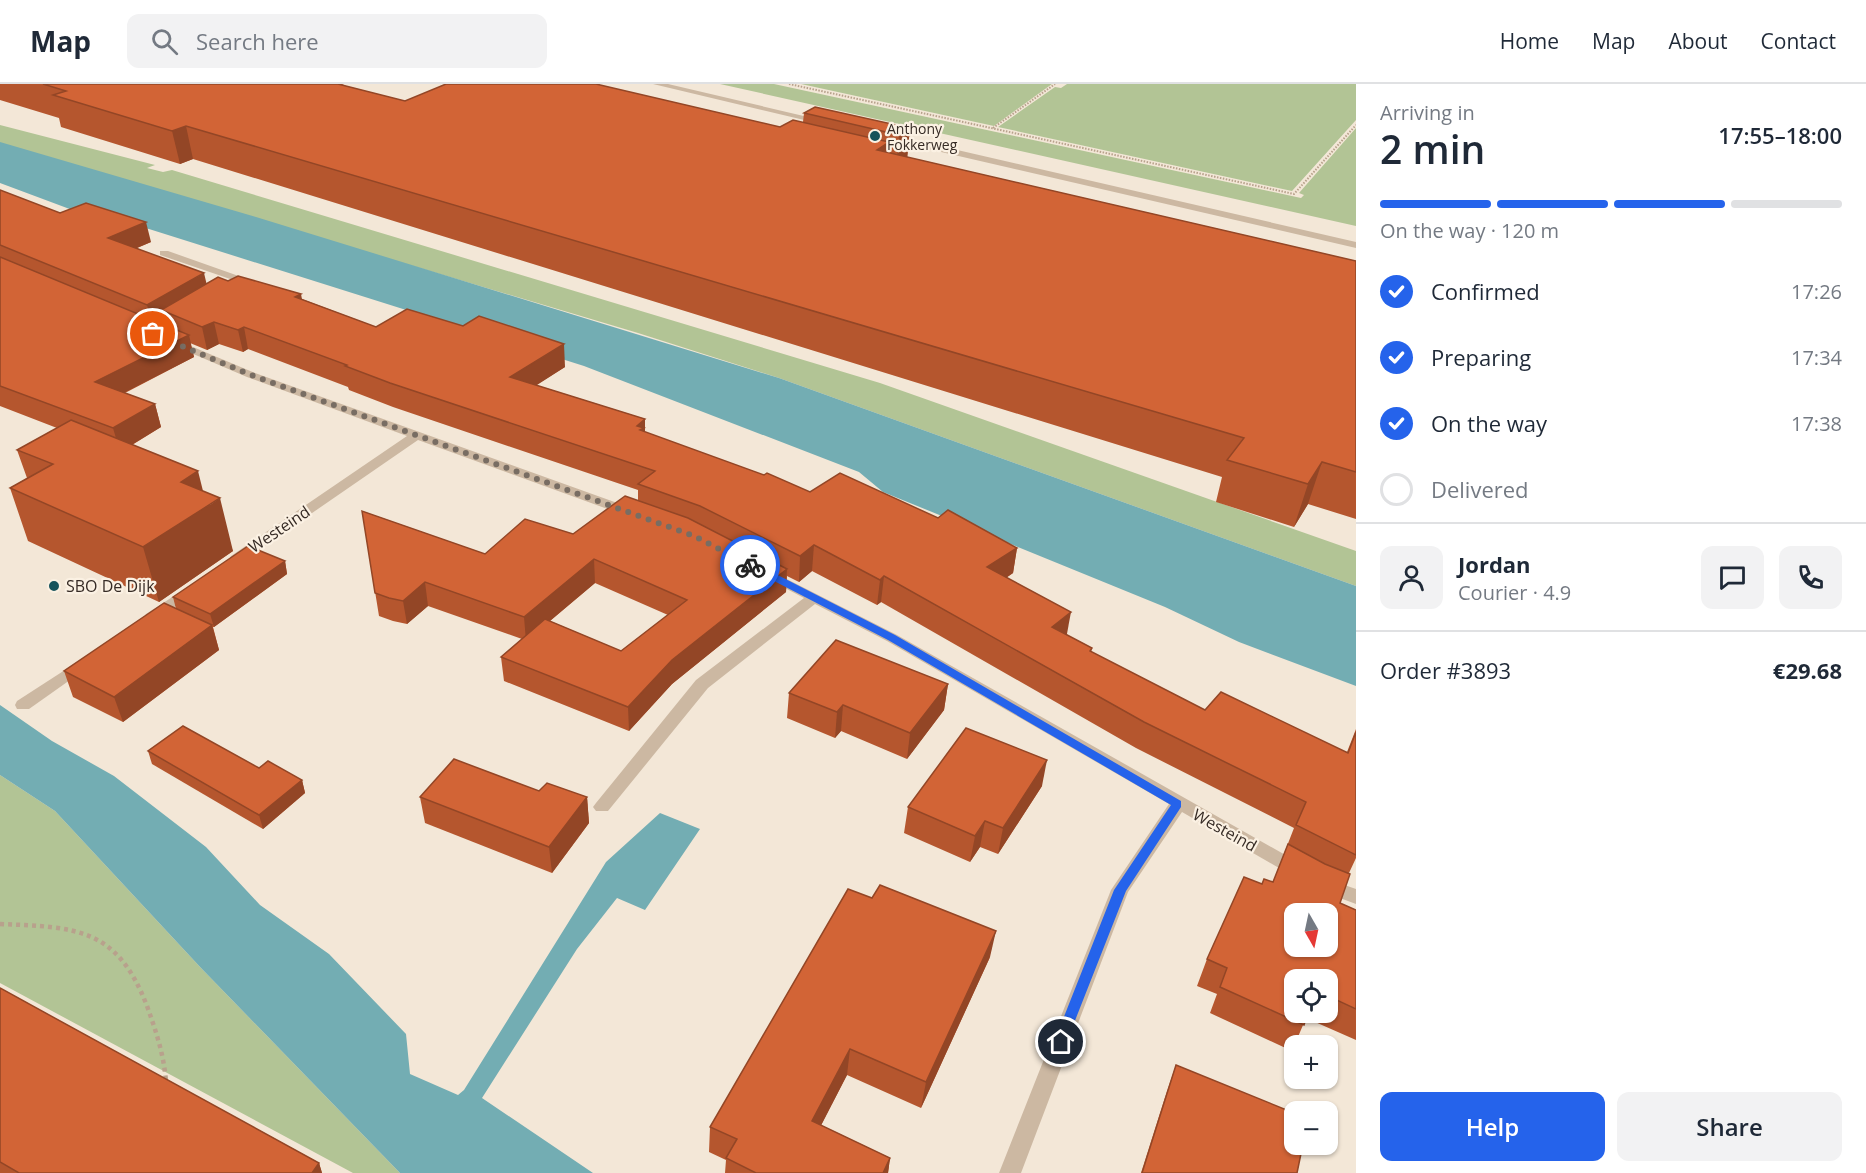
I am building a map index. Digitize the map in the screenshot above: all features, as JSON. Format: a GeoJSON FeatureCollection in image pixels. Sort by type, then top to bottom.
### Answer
{"type":"FeatureCollection","features":[{"type":"Feature","properties":{"kind":"street"},"geometry":{"type":"LineString","coordinates":[[657,84],[834,124]]}},
{"type":"Feature","properties":{"kind":"street"},"geometry":{"type":"LineString","coordinates":[[793,128],[811,119]]}},
{"type":"Feature","properties":{"kind":"street"},"geometry":{"type":"LineString","coordinates":[[879,135],[1356,245]]}},
{"type":"Feature","properties":{"kind":"street"},"geometry":{"type":"LineString","coordinates":[[164,253],[245,280],[224,292]]}},
{"type":"Feature","properties":{"kind":"street"},"geometry":{"type":"LineString","coordinates":[[164,338],[251,375],[638,516]]}},
{"type":"Feature","properties":{"kind":"street","name":"Westeind"},"geometry":{"type":"LineString","coordinates":[[220,570],[417,435]]}},
{"type":"Feature","properties":{"kind":"street","name":"Westeind"},"geometry":{"type":"LineString","coordinates":[[754,567],[892,638],[1321,884],[1356,897]]}},
{"type":"Feature","properties":{"kind":"street"},"geometry":{"type":"LineString","coordinates":[[141,624],[200,583]]}},
{"type":"Feature","properties":{"kind":"street"},"geometry":{"type":"LineString","coordinates":[[602,807],[702,684],[814,598]]}},
{"type":"Feature","properties":{"kind":"street"},"geometry":{"type":"LineString","coordinates":[[23,705],[92,657]]}},
{"type":"Feature","properties":{"kind":"street"},"geometry":{"type":"LineString","coordinates":[[1010,1173],[1120,890],[1178,804]]}},
{"type":"Feature","properties":{"kind":"path"},"geometry":{"type":"LineString","coordinates":[[789,84],[1294,194],[1356,125]]}},
{"type":"Feature","properties":{"kind":"path"},"geometry":{"type":"LineString","coordinates":[[993,129],[1055,84]]}},
{"type":"Feature","properties":{"kind":"path"},"geometry":{"type":"LineString","coordinates":[[0,924],[42,926],[80,934],[114,949],[136,977],[164,1052],[166,1082]]}},
{"type":"Feature","properties":{"kind":"path"},"geometry":{"type":"LineString","coordinates":[[156,1077],[176,1088]]}},
{"type":"Feature","properties":{"kind":"green space"},"geometry":{"type":"Polygon","coordinates":[[[720,84],[774,84],[1301,198],[1304,195],[1299,193],[1356,128],[1356,226],[720,84]]]}},
{"type":"Feature","properties":{"kind":"green space"},"geometry":{"type":"Polygon","coordinates":[[[801,84],[1052,84],[994,126],[801,84]]]}},
{"type":"Feature","properties":{"kind":"green space"},"geometry":{"type":"Polygon","coordinates":[[[1067,84],[1356,84],[1356,120],[1292,191],[998,127],[1055,87],[1061,88],[1067,84]]]}},
{"type":"Feature","properties":{"kind":"green space"},"geometry":{"type":"Polygon","coordinates":[[[0,125],[155,165],[147,168],[163,172],[172,170],[880,383],[1356,551],[1356,586],[779,378],[638,333],[0,143],[0,125]]]}},
{"type":"Feature","properties":{"kind":"green space"},"geometry":{"type":"Polygon","coordinates":[[[0,775],[55,811],[201,968],[400,1173],[353,1173],[0,983],[0,775]]]}},
{"type":"Feature","properties":{"kind":"water"},"geometry":{"type":"Polygon","coordinates":[[[0,142],[256,217],[779,378],[1356,586],[1356,686],[1239,642],[1165,607],[883,492],[859,472],[584,366],[149,229],[75,211],[0,183],[0,142]]]}},
{"type":"Feature","properties":{"kind":"water"},"geometry":{"type":"Polygon","coordinates":[[[0,705],[52,741],[114,776],[206,847],[260,905],[329,954],[406,1034],[410,1074],[458,1095],[464,1090],[606,862],[660,813],[700,829],[645,910],[617,898],[577,949],[482,1098],[593,1173],[400,1173],[201,968],[55,811],[0,775],[0,705]]]}},
{"type":"Feature","properties":{"kind":"building"},"geometry":{"type":"Polygon","coordinates":[[[43,84],[338,84],[405,101],[446,84],[596,84],[780,127],[793,120],[889,142],[877,150],[1356,261],[1356,472],[1322,462],[1308,484],[1227,460],[1244,438],[186,126],[172,131],[53,95],[66,91],[43,84]]]}},
{"type":"Feature","properties":{"kind":"building"},"geometry":{"type":"Polygon","coordinates":[[[815,107],[910,128],[899,135],[804,113],[815,107]]]}},
{"type":"Feature","properties":{"kind":"building"},"geometry":{"type":"Polygon","coordinates":[[[0,190],[60,213],[86,203],[146,222],[108,238],[204,273],[147,305],[0,245],[0,190]]]}},
{"type":"Feature","properties":{"kind":"building"},"geometry":{"type":"Polygon","coordinates":[[[0,257],[189,335],[95,382],[155,404],[113,428],[0,386],[0,257]]]}},
{"type":"Feature","properties":{"kind":"building"},"geometry":{"type":"Polygon","coordinates":[[[238,276],[301,294],[295,297],[376,327],[407,309],[463,326],[479,316],[564,344],[510,377],[645,419],[637,426],[644,428],[640,430],[764,475],[767,473],[810,492],[840,473],[938,518],[948,510],[1017,548],[987,567],[1071,612],[1052,627],[1092,648],[1090,651],[1205,710],[1221,692],[1348,753],[1356,732],[1356,855],[1296,825],[1306,802],[1144,722],[884,576],[880,580],[814,545],[800,556],[700,506],[638,484],[655,471],[390,383],[244,327],[238,330],[214,322],[202,327],[161,310],[218,277],[228,281],[238,276]]]}},
{"type":"Feature","properties":{"kind":"building"},"geometry":{"type":"Polygon","coordinates":[[[71,420],[198,471],[181,482],[220,498],[143,547],[10,488],[53,464],[17,450],[71,420]]]}},
{"type":"Feature","properties":{"kind":"building"},"geometry":{"type":"Polygon","coordinates":[[[625,496],[688,518],[787,569],[672,660],[628,707],[501,657],[545,619],[621,651],[687,600],[594,559],[524,617],[425,582],[403,601],[375,593],[362,511],[485,554],[525,519],[573,534],[625,496]]]}},
{"type":"Feature","properties":{"kind":"building"},"geometry":{"type":"Polygon","coordinates":[[[248,546],[285,561],[210,614],[173,597],[248,546]]]}},
{"type":"Feature","properties":{"kind":"building"},"geometry":{"type":"Polygon","coordinates":[[[164,603],[212,625],[114,697],[64,671],[164,603]]]}},
{"type":"Feature","properties":{"kind":"building"},"geometry":{"type":"Polygon","coordinates":[[[836,640],[948,684],[910,733],[843,705],[837,712],[789,693],[836,640]]]}},
{"type":"Feature","properties":{"kind":"building"},"geometry":{"type":"Polygon","coordinates":[[[183,726],[259,768],[268,761],[302,780],[259,815],[148,751],[183,726]]]}},
{"type":"Feature","properties":{"kind":"building"},"geometry":{"type":"Polygon","coordinates":[[[966,728],[1047,760],[1003,828],[985,821],[975,836],[908,807],[966,728]]]}},
{"type":"Feature","properties":{"kind":"building"},"geometry":{"type":"Polygon","coordinates":[[[454,759],[539,791],[547,783],[587,797],[549,847],[420,797],[454,759]]]}},
{"type":"Feature","properties":{"kind":"building"},"geometry":{"type":"Polygon","coordinates":[[[1288,844],[1325,864],[1350,874],[1340,903],[1356,910],[1356,1009],[1338,1001],[1338,969],[1284,969],[1284,1016],[1220,987],[1227,968],[1207,959],[1244,877],[1262,884],[1264,879],[1273,882],[1288,844]]]}},
{"type":"Feature","properties":{"kind":"building"},"geometry":{"type":"Polygon","coordinates":[[[880,885],[996,931],[926,1082],[850,1049],[812,1121],[890,1158],[883,1173],[756,1173],[726,1158],[737,1139],[710,1127],[848,889],[872,898],[880,885]]]}},
{"type":"Feature","properties":{"kind":"building"},"geometry":{"type":"Polygon","coordinates":[[[0,988],[319,1163],[312,1173],[19,1173],[0,1162],[0,988]]]}},
{"type":"Feature","properties":{"kind":"building"},"geometry":{"type":"Polygon","coordinates":[[[1176,1065],[1284,1109],[1284,1155],[1301,1155],[1297,1173],[1142,1173],[1176,1065]]]}},
{"type":"Feature","properties":{"kind":"way so far"},"geometry":{"type":"LineString","coordinates":[[153,334],[251,375],[694,536],[750,565]]}},
{"type":"Feature","properties":{"kind":"place","name":"Anthony Fokkerweg"},"geometry":{"type":"Point","coordinates":[875,136]}},
{"type":"Feature","properties":{"kind":"place","name":"SBO De Dijk"},"geometry":{"type":"Point","coordinates":[54,586]}},
{"type":"Feature","properties":{"kind":"route"},"geometry":{"type":"LineString","coordinates":[[750,565],[892,638],[1178,804],[1120,890],[1061,1042]]}}]}
